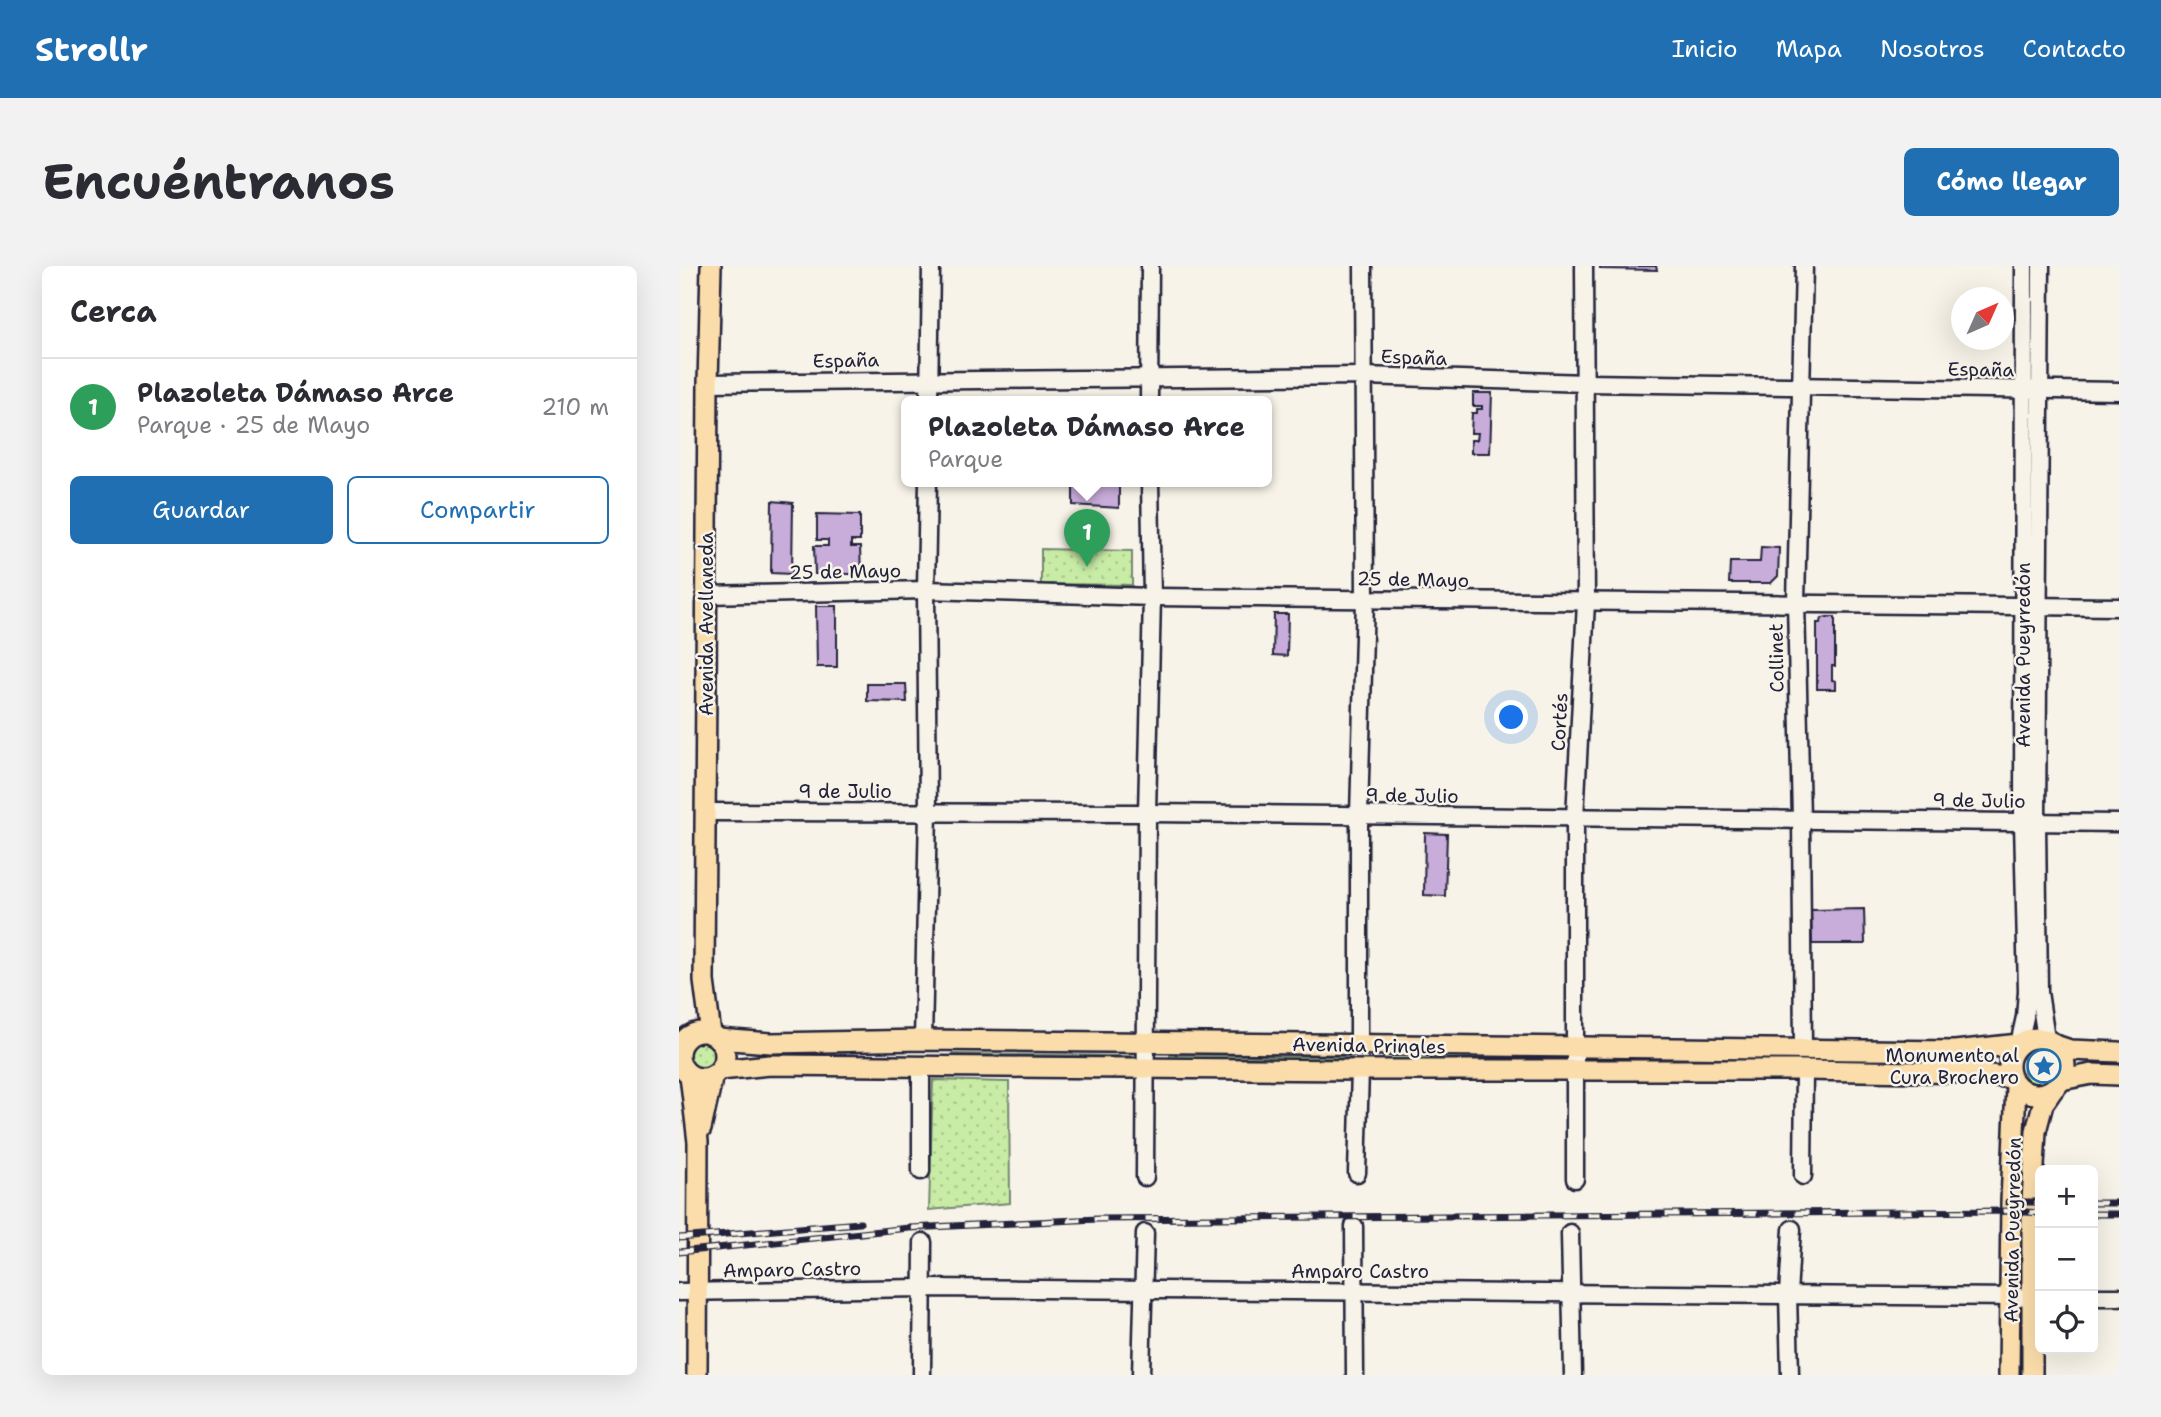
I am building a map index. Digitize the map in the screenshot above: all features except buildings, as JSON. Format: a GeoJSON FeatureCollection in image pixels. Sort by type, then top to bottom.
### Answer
{"type":"FeatureCollection","features":[{"type":"Feature","properties":{"kind":"main road","name":"Avenida Avellaneda"},"geometry":{"type":"LineString","coordinates":[[711,266],[704,981],[715,1037]]}},
{"type":"Feature","properties":{"kind":"main road","name":"Avenida Avellaneda"},"geometry":{"type":"LineString","coordinates":[[689,1037],[704,981]]}},
{"type":"Feature","properties":{"kind":"main road"},"geometry":{"type":"LineString","coordinates":[[697,1375],[688,1292],[698,1142],[716,1073],[725,1058],[725,1051],[715,1037],[704,1032],[683,1042],[683,1063],[698,1142]]}},
{"type":"Feature","properties":{"kind":"main road","name":"Avenida Pringles"},"geometry":{"type":"LineString","coordinates":[[715,1037],[771,1043],[923,1040],[1955,1051],[2019,1044]]}},
{"type":"Feature","properties":{"kind":"main road"},"geometry":{"type":"LineString","coordinates":[[2119,1052],[2070,1050],[2037,1038],[2019,1044],[2009,1060],[2013,1082],[2023,1091],[2039,1094],[2058,1084],[2092,1074],[2119,1075]]}},
{"type":"Feature","properties":{"kind":"main road"},"geometry":{"type":"LineString","coordinates":[[2051,1042],[2061,1052],[2065,1062],[2058,1084]]}},
{"type":"Feature","properties":{"kind":"main road"},"geometry":{"type":"LineString","coordinates":[[683,1063],[698,1078],[716,1073]]}},
{"type":"Feature","properties":{"kind":"main road","name":"Avenida Pringles"},"geometry":{"type":"LineString","coordinates":[[716,1073],[770,1065],[1146,1069],[1804,1070],[1950,1072],[2013,1082]]}},
{"type":"Feature","properties":{"kind":"main road","name":"Avenida Pueyrredón"},"geometry":{"type":"LineString","coordinates":[[2009,1375],[2013,1082]]}},
{"type":"Feature","properties":{"kind":"main road","name":"Avenida Pueyrredón"},"geometry":{"type":"LineString","coordinates":[[2037,1291],[2032,1202],[2036,1132],[2043,1104],[2058,1084]]}},
{"type":"Feature","properties":{"kind":"main road","name":"Avenida Pueyrredón"},"geometry":{"type":"LineString","coordinates":[[2032,1375],[2035,1328]]}},
{"type":"Feature","properties":{"kind":"street"},"geometry":{"type":"LineString","coordinates":[[929,396],[932,266]]}},
{"type":"Feature","properties":{"kind":"street"},"geometry":{"type":"LineString","coordinates":[[1149,396],[1150,266]]}},
{"type":"Feature","properties":{"kind":"street"},"geometry":{"type":"LineString","coordinates":[[1359,1045],[1359,815],[1365,599],[1363,266]]}},
{"type":"Feature","properties":{"kind":"street","name":"Cortés"},"geometry":{"type":"LineString","coordinates":[[1575,1179],[1573,1069],[1576,818],[1586,603],[1584,266]]}},
{"type":"Feature","properties":{"kind":"street","name":"Collinet"},"geometry":{"type":"LineString","coordinates":[[1803,1049],[1796,602],[1804,266]]}},
{"type":"Feature","properties":{"kind":"street","name":"Avenida Pueyrredón"},"geometry":{"type":"LineString","coordinates":[[2024,266],[2032,391]]}},
{"type":"Feature","properties":{"kind":"street","name":"Avenida Pueyrredón"},"geometry":{"type":"LineString","coordinates":[[2019,1044],[2027,991],[2032,391],[2041,266]]}},
{"type":"Feature","properties":{"kind":"street","name":"España"},"geometry":{"type":"LineString","coordinates":[[708,383],[1363,376],[1586,383],[2119,391]]}},
{"type":"Feature","properties":{"kind":"street"},"geometry":{"type":"LineString","coordinates":[[923,1040],[928,812],[928,487]]}},
{"type":"Feature","properties":{"kind":"street"},"geometry":{"type":"LineString","coordinates":[[1145,1177],[1147,813],[1152,597],[1150,487]]}},
{"type":"Feature","properties":{"kind":"street","name":"25 de Mayo"},"geometry":{"type":"LineString","coordinates":[[706,595],[926,590],[1152,597],[2119,607]]}},
{"type":"Feature","properties":{"kind":"street","name":"9 de Julio"},"geometry":{"type":"LineString","coordinates":[[705,812],[1801,818],[2119,823]]}},
{"type":"Feature","properties":{"kind":"street","name":"Avenida Pueyrredón"},"geometry":{"type":"LineString","coordinates":[[2030,822],[2039,992],[2051,1042]]}},
{"type":"Feature","properties":{"kind":"street"},"geometry":{"type":"LineString","coordinates":[[921,1066],[921,1171]]}},
{"type":"Feature","properties":{"kind":"street"},"geometry":{"type":"LineString","coordinates":[[1357,1173],[1360,1070]]}},
{"type":"Feature","properties":{"kind":"street"},"geometry":{"type":"LineString","coordinates":[[1803,1175],[1804,1070]]}},
{"type":"Feature","properties":{"kind":"street"},"geometry":{"type":"LineString","coordinates":[[1354,1226],[1355,1375]]}},
{"type":"Feature","properties":{"kind":"street"},"geometry":{"type":"LineString","coordinates":[[1790,1375],[1789,1294],[1792,1230]]}},
{"type":"Feature","properties":{"kind":"street"},"geometry":{"type":"LineString","coordinates":[[1141,1375],[1145,1233]]}},
{"type":"Feature","properties":{"kind":"street"},"geometry":{"type":"LineString","coordinates":[[1570,1233],[1573,1375]]}},
{"type":"Feature","properties":{"kind":"street"},"geometry":{"type":"LineString","coordinates":[[922,1375],[923,1242]]}},
{"type":"Feature","properties":{"kind":"street","name":"Amparo Castro"},"geometry":{"type":"LineString","coordinates":[[688,1292],[922,1288],[2035,1297]]}},
{"type":"Feature","properties":{"kind":"street"},"geometry":{"type":"LineString","coordinates":[[2098,1297],[2119,1297]]}},
{"type":"Feature","properties":{"kind":"green space"},"geometry":{"type":"Polygon","coordinates":[[[1041,549],[1132,551],[1132,585],[1041,584],[1041,549]]]}},
{"type":"Feature","properties":{"kind":"green space"},"geometry":{"type":"Polygon","coordinates":[[[702,1042],[711,1046],[715,1055],[711,1064],[702,1068],[693,1064],[689,1055],[693,1046],[702,1042]]]}},
{"type":"Feature","properties":{"kind":"green space"},"geometry":{"type":"Polygon","coordinates":[[[2034,1046],[2041,1047],[2050,1057],[2048,1080],[2038,1086],[2029,1082],[2024,1071],[2024,1056],[2034,1046]]]}},
{"type":"Feature","properties":{"kind":"green space"},"geometry":{"type":"Polygon","coordinates":[[[952,1054],[1135,1056],[1135,1060],[953,1058],[952,1054]]]}},
{"type":"Feature","properties":{"kind":"green space"},"geometry":{"type":"Polygon","coordinates":[[[1170,1055],[1352,1057],[1352,1062],[1170,1060],[1170,1055]]]}},
{"type":"Feature","properties":{"kind":"green space"},"geometry":{"type":"Polygon","coordinates":[[[1383,1055],[1566,1057],[1566,1062],[1383,1060],[1383,1055]]]}},
{"type":"Feature","properties":{"kind":"green space"},"geometry":{"type":"Polygon","coordinates":[[[933,1080],[1009,1082],[1010,1203],[929,1210],[933,1080]]]}},
{"type":"Feature","properties":{"kind":"railway"},"geometry":{"type":"LineString","coordinates":[[2008,1202],[2035,1202]]}},
{"type":"Feature","properties":{"kind":"railway"},"geometry":{"type":"LineString","coordinates":[[2098,1203],[2119,1203]]}},
{"type":"Feature","properties":{"kind":"railway"},"geometry":{"type":"LineString","coordinates":[[679,1252],[909,1228],[1098,1219],[2035,1213]]}},
{"type":"Feature","properties":{"kind":"railway"},"geometry":{"type":"LineString","coordinates":[[2098,1214],[2119,1214]]}},
{"type":"Feature","properties":{"kind":"railway"},"geometry":{"type":"LineString","coordinates":[[679,1238],[860,1223]]}},
{"type":"Feature","properties":{"kind":"place","name":"Plazoleta Dámaso Arce"},"geometry":{"type":"Point","coordinates":[1087,567]}},
{"type":"Feature","properties":{"kind":"place","name":"Monumento al Cura Brochero"},"geometry":{"type":"Point","coordinates":[2044,1066]}}]}
